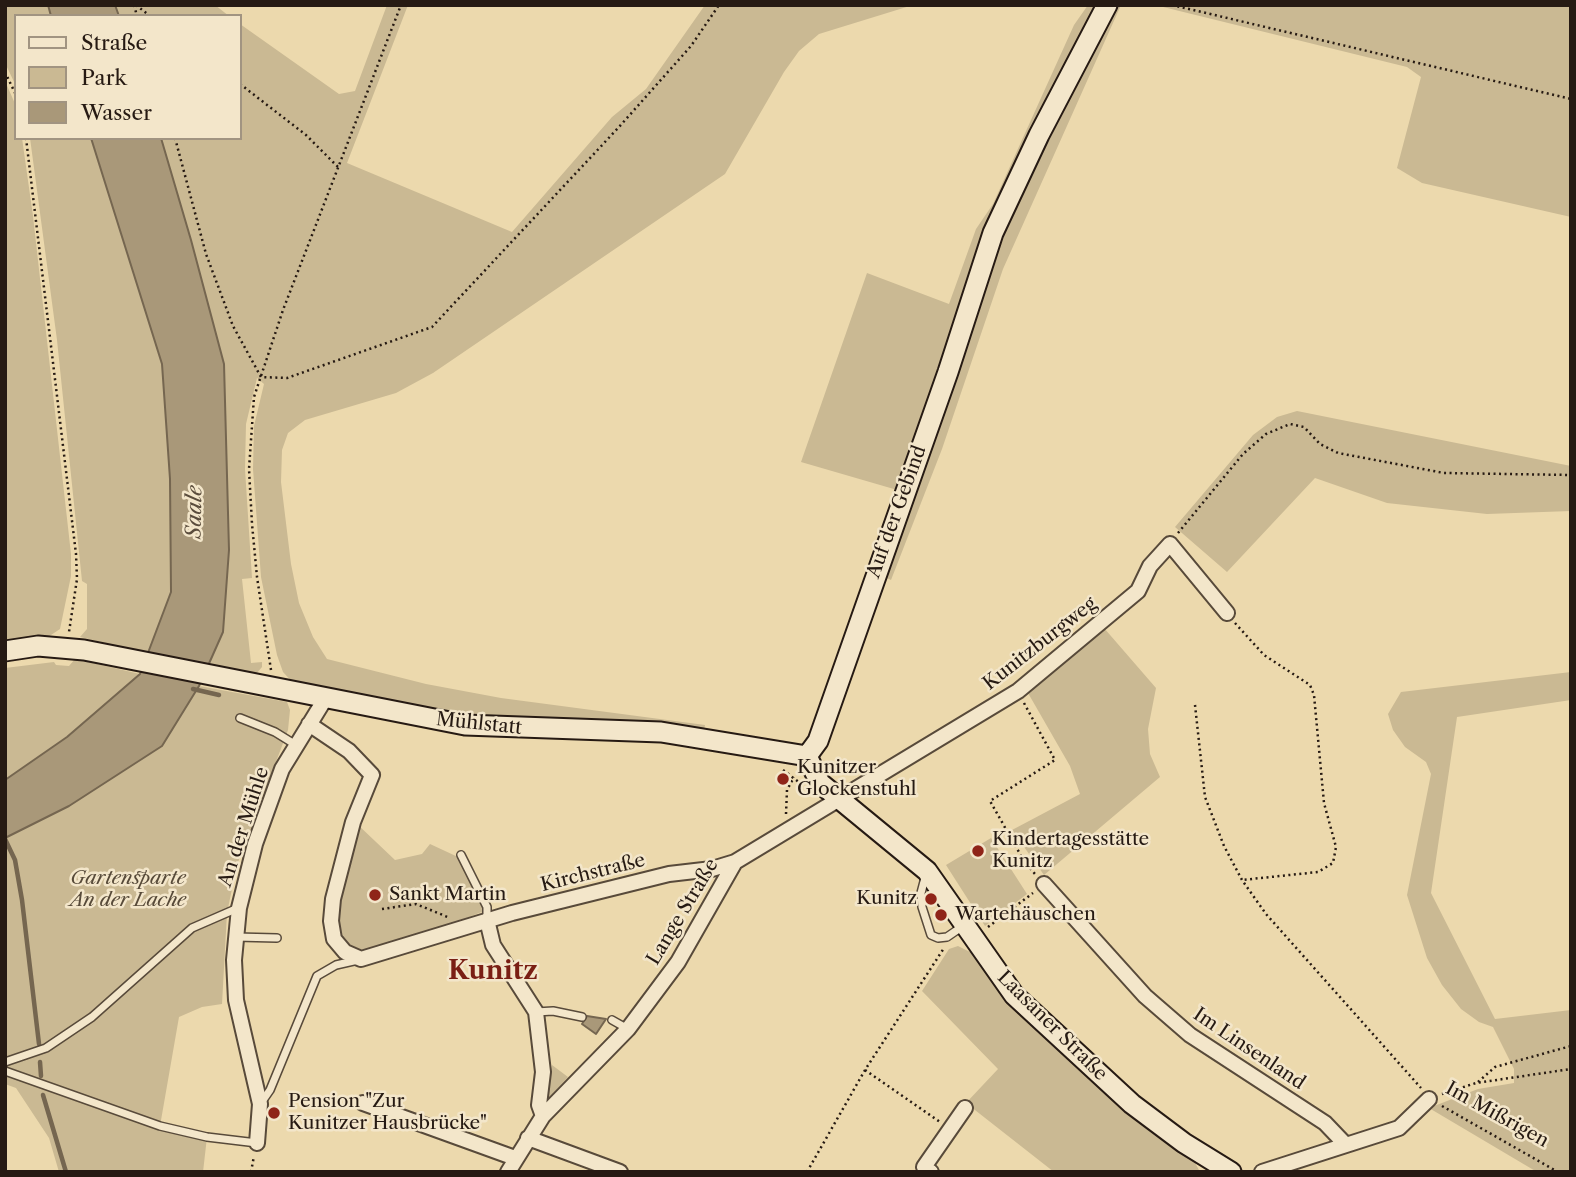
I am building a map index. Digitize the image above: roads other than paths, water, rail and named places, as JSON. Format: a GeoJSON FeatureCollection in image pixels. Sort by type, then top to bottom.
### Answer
{"type":"FeatureCollection","features":[{"type":"Feature","properties":{"kind":"street","name":"Auf der Gebind"},"geometry":{"type":"LineString","coordinates":[[807,756],[818,741],[948,372],[981,266],[1039,135],[1107,5]]}},
{"type":"Feature","properties":{"kind":"street","name":"Kunitzburgweg"},"geometry":{"type":"LineString","coordinates":[[837,799],[1018,691],[1138,590],[1150,566],[1170,544],[1227,613]]}},
{"type":"Feature","properties":{"kind":"street","name":"Mühlstatt"},"geometry":{"type":"LineString","coordinates":[[5,651],[38,646],[65,648],[464,725],[661,732],[807,756]]}},
{"type":"Feature","properties":{"kind":"street","name":"An der Mühle"},"geometry":{"type":"LineString","coordinates":[[257,1143],[260,1104],[236,1000],[235,937],[239,908],[273,791],[296,745],[325,699]]}},
{"type":"Feature","properties":{"kind":"street"},"geometry":{"type":"LineString","coordinates":[[309,724],[349,751],[372,775],[353,822],[333,899],[331,921],[334,939],[345,952],[361,959]]}},
{"type":"Feature","properties":{"kind":"street"},"geometry":{"type":"LineString","coordinates":[[807,756],[820,783],[837,799]]}},
{"type":"Feature","properties":{"kind":"street","name":"Lange Straße"},"geometry":{"type":"LineString","coordinates":[[508,1172],[543,1116],[628,1029],[678,962],[735,862],[837,799]]}},
{"type":"Feature","properties":{"kind":"street","name":"Laasaner Straße"},"geometry":{"type":"LineString","coordinates":[[837,799],[926,872],[1014,995],[1132,1104],[1184,1143],[1231,1172]]}},
{"type":"Feature","properties":{"kind":"street","name":"Kirchstraße"},"geometry":{"type":"LineString","coordinates":[[361,959],[487,920],[669,874],[712,869],[735,862]]}},
{"type":"Feature","properties":{"kind":"street","name":"Im Linsenland"},"geometry":{"type":"LineString","coordinates":[[1044,884],[1145,996],[1190,1035],[1325,1123],[1346,1146]]}},
{"type":"Feature","properties":{"kind":"street"},"geometry":{"type":"LineString","coordinates":[[487,920],[493,945],[536,1012],[543,1072],[539,1105],[543,1116]]}},
{"type":"Feature","properties":{"kind":"street","name":"Im Mißrigen"},"geometry":{"type":"LineString","coordinates":[[1346,1146],[1399,1128],[1429,1099]]}},
{"type":"Feature","properties":{"kind":"street"},"geometry":{"type":"LineString","coordinates":[[363,1103],[515,1158]]}},
{"type":"Feature","properties":{"kind":"street"},"geometry":{"type":"LineString","coordinates":[[931,1172],[924,1167],[965,1108]]}},
{"type":"Feature","properties":{"kind":"street"},"geometry":{"type":"LineString","coordinates":[[528,1138],[620,1172]]}},
{"type":"Feature","properties":{"kind":"street"},"geometry":{"type":"LineString","coordinates":[[1262,1172],[1346,1146]]}},
{"type":"Feature","properties":{"kind":"lane"},"geometry":{"type":"LineString","coordinates":[[240,718],[275,732],[296,745]]}},
{"type":"Feature","properties":{"kind":"lane"},"geometry":{"type":"LineString","coordinates":[[461,855],[487,907],[487,920]]}},
{"type":"Feature","properties":{"kind":"lane"},"geometry":{"type":"LineString","coordinates":[[926,872],[921,893],[925,926],[931,935],[947,937],[964,925]]}},
{"type":"Feature","properties":{"kind":"lane"},"geometry":{"type":"LineString","coordinates":[[5,1062],[46,1048],[92,1017],[192,928],[239,908]]}},
{"type":"Feature","properties":{"kind":"lane"},"geometry":{"type":"LineString","coordinates":[[235,937],[277,938]]}},
{"type":"Feature","properties":{"kind":"lane"},"geometry":{"type":"LineString","coordinates":[[260,1104],[270,1090],[317,976],[336,965],[361,959]]}},
{"type":"Feature","properties":{"kind":"lane"},"geometry":{"type":"LineString","coordinates":[[536,1012],[553,1011],[582,1017]]}},
{"type":"Feature","properties":{"kind":"lane"},"geometry":{"type":"LineString","coordinates":[[612,1020],[628,1029]]}},
{"type":"Feature","properties":{"kind":"lane"},"geometry":{"type":"LineString","coordinates":[[5,1071],[160,1126],[207,1137],[257,1143]]}},
{"type":"Feature","properties":{"kind":"water"},"geometry":{"type":"Polygon","coordinates":[[[48,5],[115,5],[118,14],[50,14],[48,5]]]}},
{"type":"Feature","properties":{"kind":"water","name":"Saale"},"geometry":{"type":"Polygon","coordinates":[[[92,140],[162,140],[191,240],[224,364],[229,550],[223,632],[199,686],[162,746],[69,806],[5,838],[5,780],[67,737],[140,674],[171,592],[170,479],[162,364],[92,140]]]}},
{"type":"Feature","properties":{"kind":"water"},"geometry":{"type":"Polygon","coordinates":[[[587,1016],[606,1019],[596,1034],[582,1024],[587,1016]]]}},
{"type":"Feature","properties":{"kind":"waterway"},"geometry":{"type":"LineString","coordinates":[[193,689],[219,695]]}},
{"type":"Feature","properties":{"kind":"waterway"},"geometry":{"type":"LineString","coordinates":[[5,839],[15,860],[22,900],[39,1044]]}},
{"type":"Feature","properties":{"kind":"waterway"},"geometry":{"type":"LineString","coordinates":[[40,1062],[41,1076]]}},
{"type":"Feature","properties":{"kind":"waterway"},"geometry":{"type":"LineString","coordinates":[[43,1095],[66,1172]]}},
{"type":"Feature","properties":{"kind":"place","name":"Kunitzer Glockenstuhl"},"geometry":{"type":"Point","coordinates":[783,779]}},
{"type":"Feature","properties":{"kind":"place","name":"Kindertagesstätte Kunitz"},"geometry":{"type":"Point","coordinates":[978,851]}},
{"type":"Feature","properties":{"kind":"place","name":"Sankt Martin"},"geometry":{"type":"Point","coordinates":[375,895]}},
{"type":"Feature","properties":{"kind":"place","name":"Kunitz"},"geometry":{"type":"Point","coordinates":[931,899]}},
{"type":"Feature","properties":{"kind":"place","name":"Wartehäuschen"},"geometry":{"type":"Point","coordinates":[941,915]}},
{"type":"Feature","properties":{"kind":"place","name":"Pension \"Zur Kunitzer Hausbrücke\""},"geometry":{"type":"Point","coordinates":[274,1113]}},
{"type":"Feature","properties":{"kind":"district","name":"Kunitz"},"geometry":{"type":"Point","coordinates":[493,971]}},
{"type":"Feature","properties":{"kind":"park label","name":"Gartensparte An der Lache"},"geometry":{"type":"Point","coordinates":[128,890]}}]}
